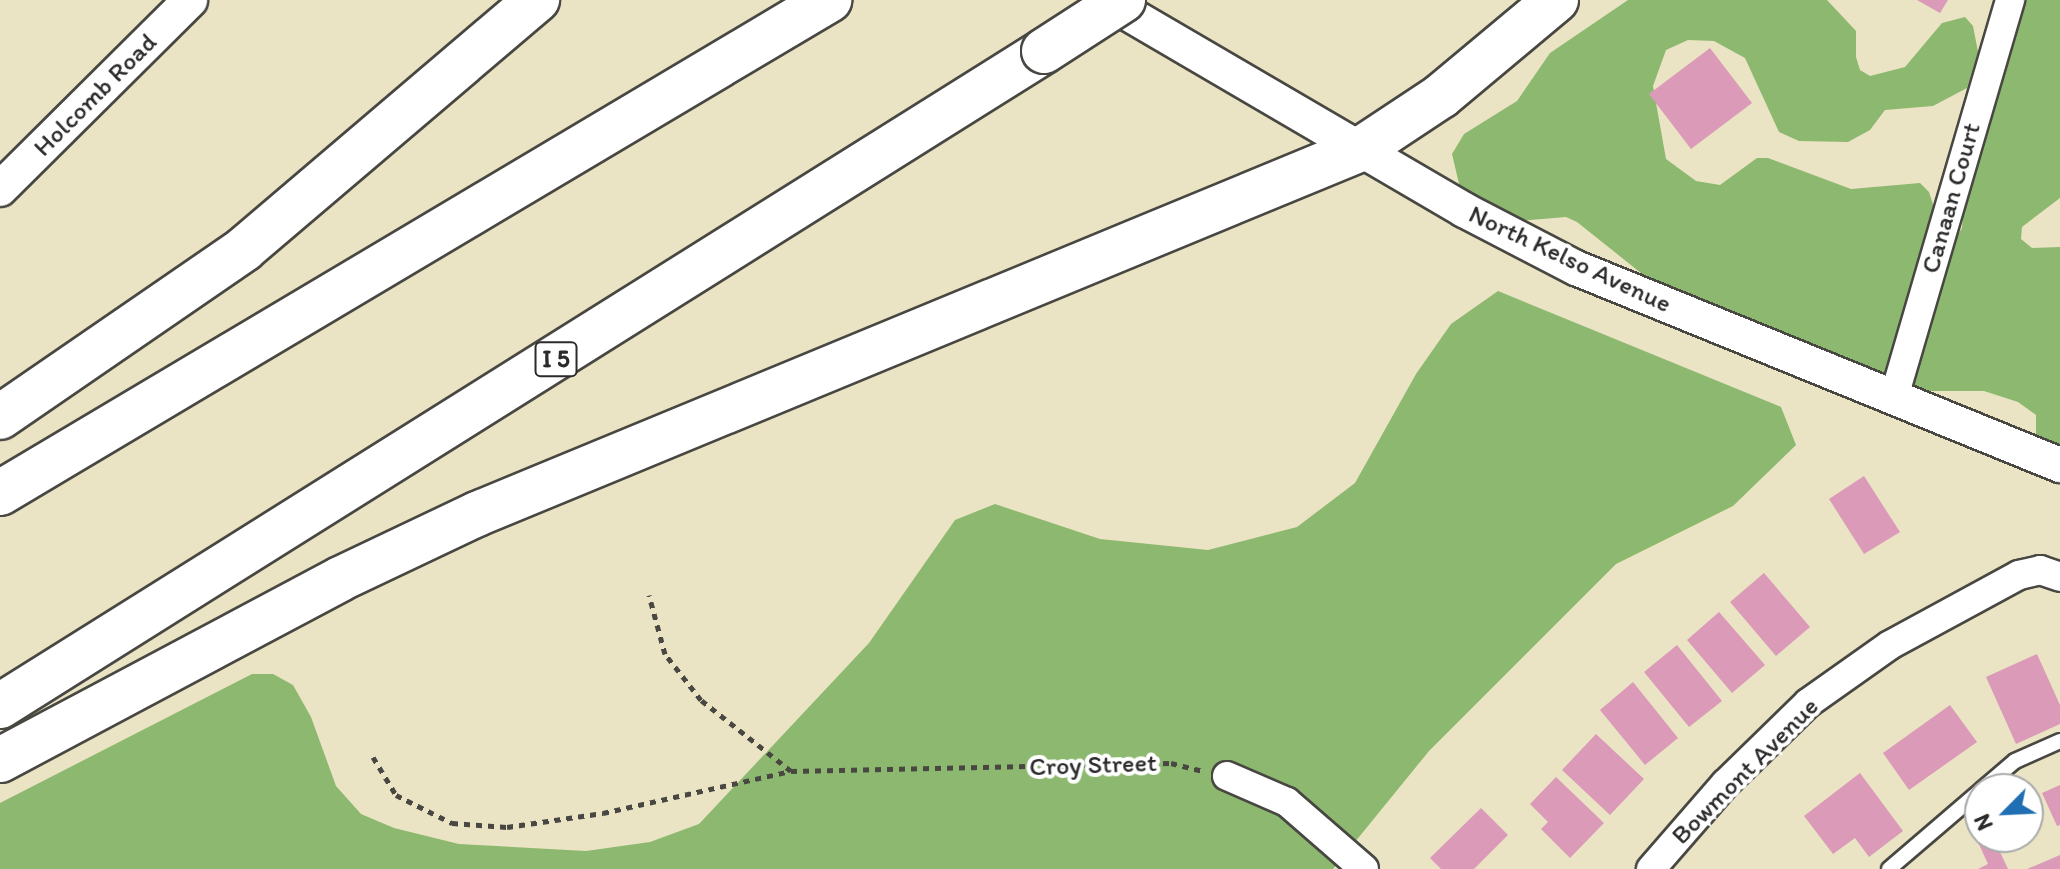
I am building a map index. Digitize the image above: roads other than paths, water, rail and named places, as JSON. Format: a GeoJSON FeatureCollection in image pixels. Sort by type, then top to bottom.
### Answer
{"type":"FeatureCollection","features":[{"type":"Feature","properties":{"kind":"highway"},"geometry":{"type":"LineString","coordinates":[[0,417],[244,249],[537,0]]}},
{"type":"Feature","properties":{"kind":"highway"},"geometry":{"type":"LineString","coordinates":[[0,493],[829,0]]}},
{"type":"Feature","properties":{"kind":"highway","name":"I 5"},"geometry":{"type":"LineString","coordinates":[[0,706],[1123,0]]}},
{"type":"Feature","properties":{"kind":"highway"},"geometry":{"type":"LineString","coordinates":[[0,760],[340,579],[477,514],[1361,149],[1441,96],[1556,0]]}},
{"type":"Feature","properties":{"kind":"street","name":"Holcomb Road"},"geometry":{"type":"LineString","coordinates":[[0,189],[190,0]]}},
{"type":"Feature","properties":{"kind":"street","name":"North Kelso Avenue"},"geometry":{"type":"LineString","coordinates":[[1105,0],[1464,210],[1576,268],[2060,465]]}},
{"type":"Feature","properties":{"kind":"street","name":"Canaan Court"},"geometry":{"type":"LineString","coordinates":[[1894,397],[2010,0]]}},
{"type":"Feature","properties":{"kind":"street","name":"Bowmont Avenue"},"geometry":{"type":"LineString","coordinates":[[1651,869],[1725,784],[1808,703],[1890,645],[2019,575],[2040,570],[2058,576]]}},
{"type":"Feature","properties":{"kind":"street"},"geometry":{"type":"LineString","coordinates":[[1227,776],[1287,802],[1364,869]]}},
{"type":"Feature","properties":{"kind":"lane"},"geometry":{"type":"LineString","coordinates":[[2001,773],[2015,761],[2060,741]]}},
{"type":"Feature","properties":{"kind":"lane"},"geometry":{"type":"LineString","coordinates":[[1889,869],[1964,805]]}}]}
